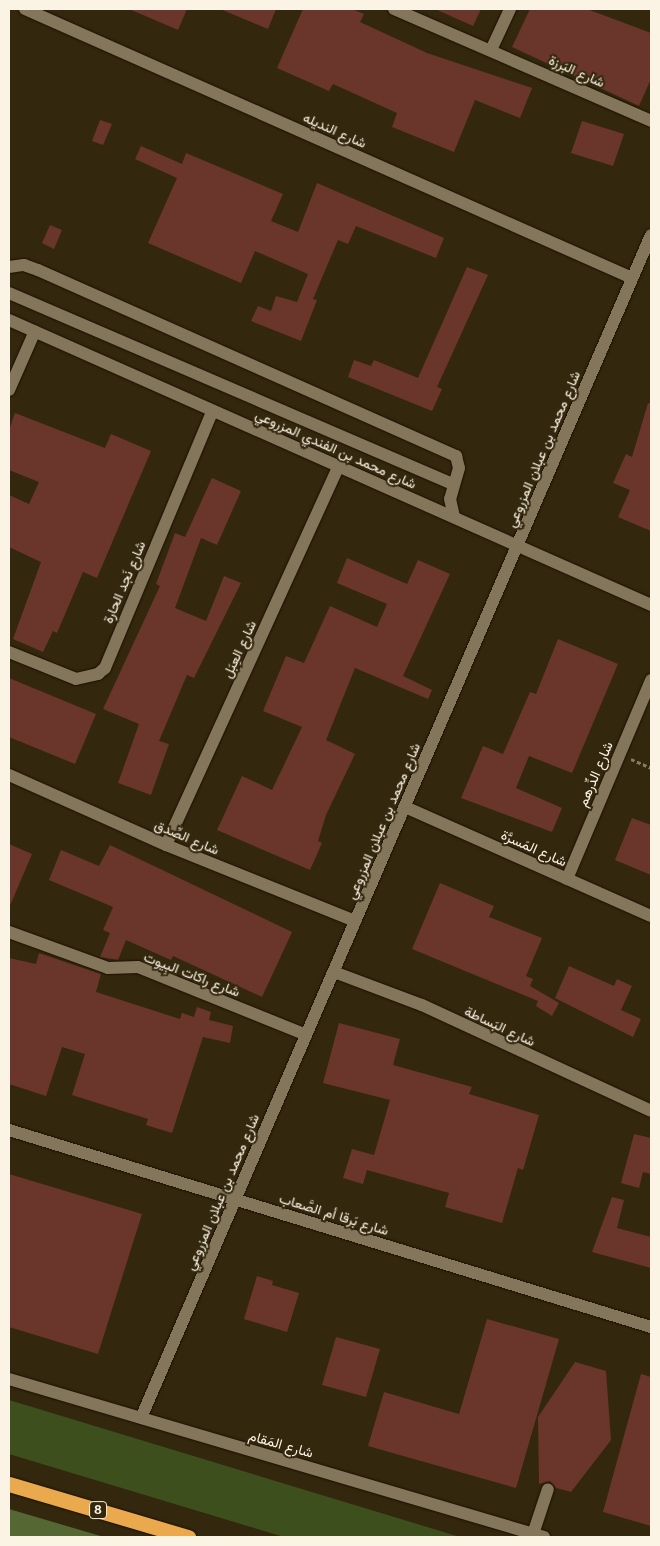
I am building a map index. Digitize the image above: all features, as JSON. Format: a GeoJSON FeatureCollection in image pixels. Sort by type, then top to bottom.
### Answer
{"type":"FeatureCollection","features":[{"type":"Feature","properties":{"kind":"highway","name":"8"},"geometry":{"type":"LineString","coordinates":[[9,1484],[188,1537]]}},
{"type":"Feature","properties":{"kind":"street","name":"شارع النديله"},"geometry":{"type":"LineString","coordinates":[[25,9],[632,278]]}},
{"type":"Feature","properties":{"kind":"street","name":"شارع البَرزة"},"geometry":{"type":"LineString","coordinates":[[394,9],[651,121]]}},
{"type":"Feature","properties":{"kind":"street"},"geometry":{"type":"LineString","coordinates":[[490,50],[510,9]]}},
{"type":"Feature","properties":{"kind":"street","name":"شارع محمد بن عبلان المزروعي"},"geometry":{"type":"LineString","coordinates":[[142,1418],[651,235]]}},
{"type":"Feature","properties":{"kind":"street"},"geometry":{"type":"LineString","coordinates":[[9,266],[24,265],[38,270],[456,456],[460,468],[453,484],[450,499],[454,517]]}},
{"type":"Feature","properties":{"kind":"street"},"geometry":{"type":"LineString","coordinates":[[9,293],[453,484]]}},
{"type":"Feature","properties":{"kind":"street","name":"شارع محمد بن الفندي المزروعي"},"geometry":{"type":"LineString","coordinates":[[9,320],[212,412],[339,466],[651,605]]}},
{"type":"Feature","properties":{"kind":"street"},"geometry":{"type":"LineString","coordinates":[[9,390],[35,331]]}},
{"type":"Feature","properties":{"kind":"street","name":"شارع نَجد الحارة"},"geometry":{"type":"LineString","coordinates":[[9,652],[76,679],[98,674],[105,668],[212,412]]}},
{"type":"Feature","properties":{"kind":"street","name":"شارع العِبَل"},"geometry":{"type":"LineString","coordinates":[[166,845],[339,466]]}},
{"type":"Feature","properties":{"kind":"street","name":"شارع الدِّرهم"},"geometry":{"type":"LineString","coordinates":[[567,879],[651,680]]}},
{"type":"Feature","properties":{"kind":"street","name":"شارع الصِّدق"},"geometry":{"type":"LineString","coordinates":[[9,775],[166,845],[355,921]]}},
{"type":"Feature","properties":{"kind":"street","name":"شارع المَسرَّة"},"geometry":{"type":"LineString","coordinates":[[405,807],[651,916]]}},
{"type":"Feature","properties":{"kind":"street","name":"شارع راكات البِيوت"},"geometry":{"type":"LineString","coordinates":[[9,932],[108,968],[138,967],[306,1035]]}},
{"type":"Feature","properties":{"kind":"street","name":"شارع البَساطة"},"geometry":{"type":"LineString","coordinates":[[334,972],[422,1006],[651,1111]]}},
{"type":"Feature","properties":{"kind":"street","name":"شارع بَرقا أم الصَّعاب"},"geometry":{"type":"LineString","coordinates":[[9,1130],[651,1327]]}},
{"type":"Feature","properties":{"kind":"street","name":"شارع المَقام"},"geometry":{"type":"LineString","coordinates":[[9,1378],[538,1536]]}},
{"type":"Feature","properties":{"kind":"street"},"geometry":{"type":"LineString","coordinates":[[538,1536],[548,1489]]}},
{"type":"Feature","properties":{"kind":"path"},"geometry":{"type":"LineString","coordinates":[[620,754],[651,768]]}},
{"type":"Feature","properties":{"kind":"green space"},"geometry":{"type":"Polygon","coordinates":[[[9,1400],[460,1537],[284,1537],[9,1454],[9,1400]]]}},
{"type":"Feature","properties":{"kind":"green space"},"geometry":{"type":"Polygon","coordinates":[[[9,1509],[104,1537],[9,1537],[9,1509]]]}},
{"type":"Feature","properties":{"kind":"building"},"geometry":{"type":"Polygon","coordinates":[[[129,9],[187,9],[178,30],[129,9]]]}},
{"type":"Feature","properties":{"kind":"building"},"geometry":{"type":"Polygon","coordinates":[[[220,9],[276,9],[268,29],[220,9]]]}},
{"type":"Feature","properties":{"kind":"building"},"geometry":{"type":"Polygon","coordinates":[[[303,9],[352,9],[364,14],[360,22],[427,53],[532,88],[520,118],[475,100],[454,152],[392,127],[397,113],[333,84],[329,91],[277,68],[303,9]]]}},
{"type":"Feature","properties":{"kind":"building"},"geometry":{"type":"Polygon","coordinates":[[[435,9],[481,9],[473,26],[435,9]]]}},
{"type":"Feature","properties":{"kind":"building"},"geometry":{"type":"Polygon","coordinates":[[[530,9],[587,9],[651,33],[651,79],[639,106],[512,47],[530,9]]]}},
{"type":"Feature","properties":{"kind":"building"},"geometry":{"type":"Polygon","coordinates":[[[100,120],[112,124],[103,145],[92,141],[100,120]]]}},
{"type":"Feature","properties":{"kind":"building"},"geometry":{"type":"Polygon","coordinates":[[[582,121],[624,134],[613,166],[571,153],[582,121]]]}},
{"type":"Feature","properties":{"kind":"building"},"geometry":{"type":"Polygon","coordinates":[[[141,146],[182,164],[186,153],[283,194],[271,221],[298,232],[317,183],[444,238],[436,258],[356,226],[348,244],[338,240],[313,299],[317,300],[301,341],[251,321],[258,306],[271,311],[276,296],[297,302],[308,274],[255,251],[241,283],[148,243],[177,178],[135,159],[141,146]]]}},
{"type":"Feature","properties":{"kind":"building"},"geometry":{"type":"Polygon","coordinates":[[[50,225],[62,230],[54,249],[42,243],[50,225]]]}},
{"type":"Feature","properties":{"kind":"building"},"geometry":{"type":"Polygon","coordinates":[[[467,267],[488,275],[437,387],[442,389],[432,411],[348,377],[354,360],[371,366],[374,360],[418,378],[467,267]]]}},
{"type":"Feature","properties":{"kind":"building"},"geometry":{"type":"Polygon","coordinates":[[[648,403],[651,404],[651,531],[618,517],[630,490],[613,483],[626,454],[632,457],[648,403]]]}},
{"type":"Feature","properties":{"kind":"building"},"geometry":{"type":"Polygon","coordinates":[[[15,413],[105,448],[111,434],[151,451],[97,578],[83,572],[57,633],[53,631],[43,652],[13,639],[41,562],[9,547],[9,495],[29,504],[39,482],[9,470],[9,430],[15,413]]]}},
{"type":"Feature","properties":{"kind":"building"},"geometry":{"type":"Polygon","coordinates":[[[212,478],[241,491],[217,545],[201,538],[175,608],[206,621],[224,576],[241,583],[194,678],[187,675],[159,741],[169,744],[151,795],[118,783],[139,724],[103,709],[160,586],[156,584],[175,533],[185,537],[212,478]]]}},
{"type":"Feature","properties":{"kind":"building"},"geometry":{"type":"Polygon","coordinates":[[[347,558],[407,584],[418,560],[450,574],[403,676],[432,690],[428,699],[355,668],[326,740],[355,754],[326,815],[318,841],[322,843],[310,870],[217,830],[242,776],[272,790],[302,727],[263,711],[286,656],[304,663],[330,606],[377,627],[387,604],[337,583],[347,558]]]}},
{"type":"Feature","properties":{"kind":"building"},"geometry":{"type":"Polygon","coordinates":[[[558,639],[618,664],[572,773],[529,756],[516,788],[562,808],[552,832],[461,798],[483,746],[503,754],[530,692],[536,694],[558,639]]]}},
{"type":"Feature","properties":{"kind":"building"},"geometry":{"type":"Polygon","coordinates":[[[9,678],[96,714],[75,764],[9,737],[9,678]]]}},
{"type":"Feature","properties":{"kind":"building"},"geometry":{"type":"Polygon","coordinates":[[[632,818],[651,825],[651,875],[615,860],[632,818]]]}},
{"type":"Feature","properties":{"kind":"building"},"geometry":{"type":"Polygon","coordinates":[[[9,844],[32,854],[9,908],[9,844]]]}},
{"type":"Feature","properties":{"kind":"building"},"geometry":{"type":"Polygon","coordinates":[[[110,845],[292,932],[262,997],[173,956],[171,960],[126,940],[118,960],[100,957],[110,933],[103,930],[113,907],[49,880],[61,850],[99,866],[110,845]]]}},
{"type":"Feature","properties":{"kind":"building"},"geometry":{"type":"Polygon","coordinates":[[[440,883],[494,906],[489,917],[542,938],[526,976],[533,979],[530,986],[559,1003],[552,1016],[536,1006],[538,1001],[412,949],[440,883]]]}},
{"type":"Feature","properties":{"kind":"building"},"geometry":{"type":"Polygon","coordinates":[[[39,953],[101,974],[96,992],[180,1019],[182,1013],[194,1017],[197,1007],[211,1012],[209,1020],[233,1026],[230,1043],[203,1037],[172,1133],[146,1125],[148,1119],[72,1095],[85,1054],[62,1047],[46,1096],[9,1084],[9,958],[36,964],[39,953]]]}},
{"type":"Feature","properties":{"kind":"building"},"geometry":{"type":"Polygon","coordinates":[[[569,966],[614,986],[617,979],[632,986],[621,1010],[641,1019],[633,1037],[555,998],[569,966]]]}},
{"type":"Feature","properties":{"kind":"building"},"geometry":{"type":"Polygon","coordinates":[[[339,1023],[400,1039],[393,1065],[472,1087],[469,1094],[539,1115],[523,1170],[518,1168],[502,1223],[445,1207],[449,1193],[367,1170],[363,1184],[343,1178],[352,1149],[374,1155],[390,1100],[323,1083],[339,1023]]]}},
{"type":"Feature","properties":{"kind":"building"},"geometry":{"type":"Polygon","coordinates":[[[634,1134],[651,1138],[651,1174],[643,1172],[639,1188],[621,1183],[634,1134]]]}},
{"type":"Feature","properties":{"kind":"building"},"geometry":{"type":"Polygon","coordinates":[[[9,1174],[142,1214],[98,1354],[9,1327],[9,1174]]]}},
{"type":"Feature","properties":{"kind":"building"},"geometry":{"type":"Polygon","coordinates":[[[612,1197],[624,1200],[617,1228],[651,1237],[651,1268],[592,1252],[612,1197]]]}},
{"type":"Feature","properties":{"kind":"building"},"geometry":{"type":"Polygon","coordinates":[[[257,1276],[273,1281],[272,1285],[299,1293],[287,1332],[244,1319],[257,1276]]]}},
{"type":"Feature","properties":{"kind":"building"},"geometry":{"type":"Polygon","coordinates":[[[487,1319],[559,1339],[516,1488],[368,1446],[384,1392],[459,1414],[487,1319]]]}},
{"type":"Feature","properties":{"kind":"building"},"geometry":{"type":"Polygon","coordinates":[[[336,1337],[380,1349],[366,1397],[322,1385],[336,1337]]]}},
{"type":"Feature","properties":{"kind":"building"},"geometry":{"type":"Polygon","coordinates":[[[575,1362],[606,1371],[611,1440],[571,1492],[556,1488],[550,1481],[539,1484],[538,1417],[575,1362]]]}},
{"type":"Feature","properties":{"kind":"building"},"geometry":{"type":"Polygon","coordinates":[[[641,1374],[651,1377],[651,1526],[603,1512],[641,1374]]]}}]}
